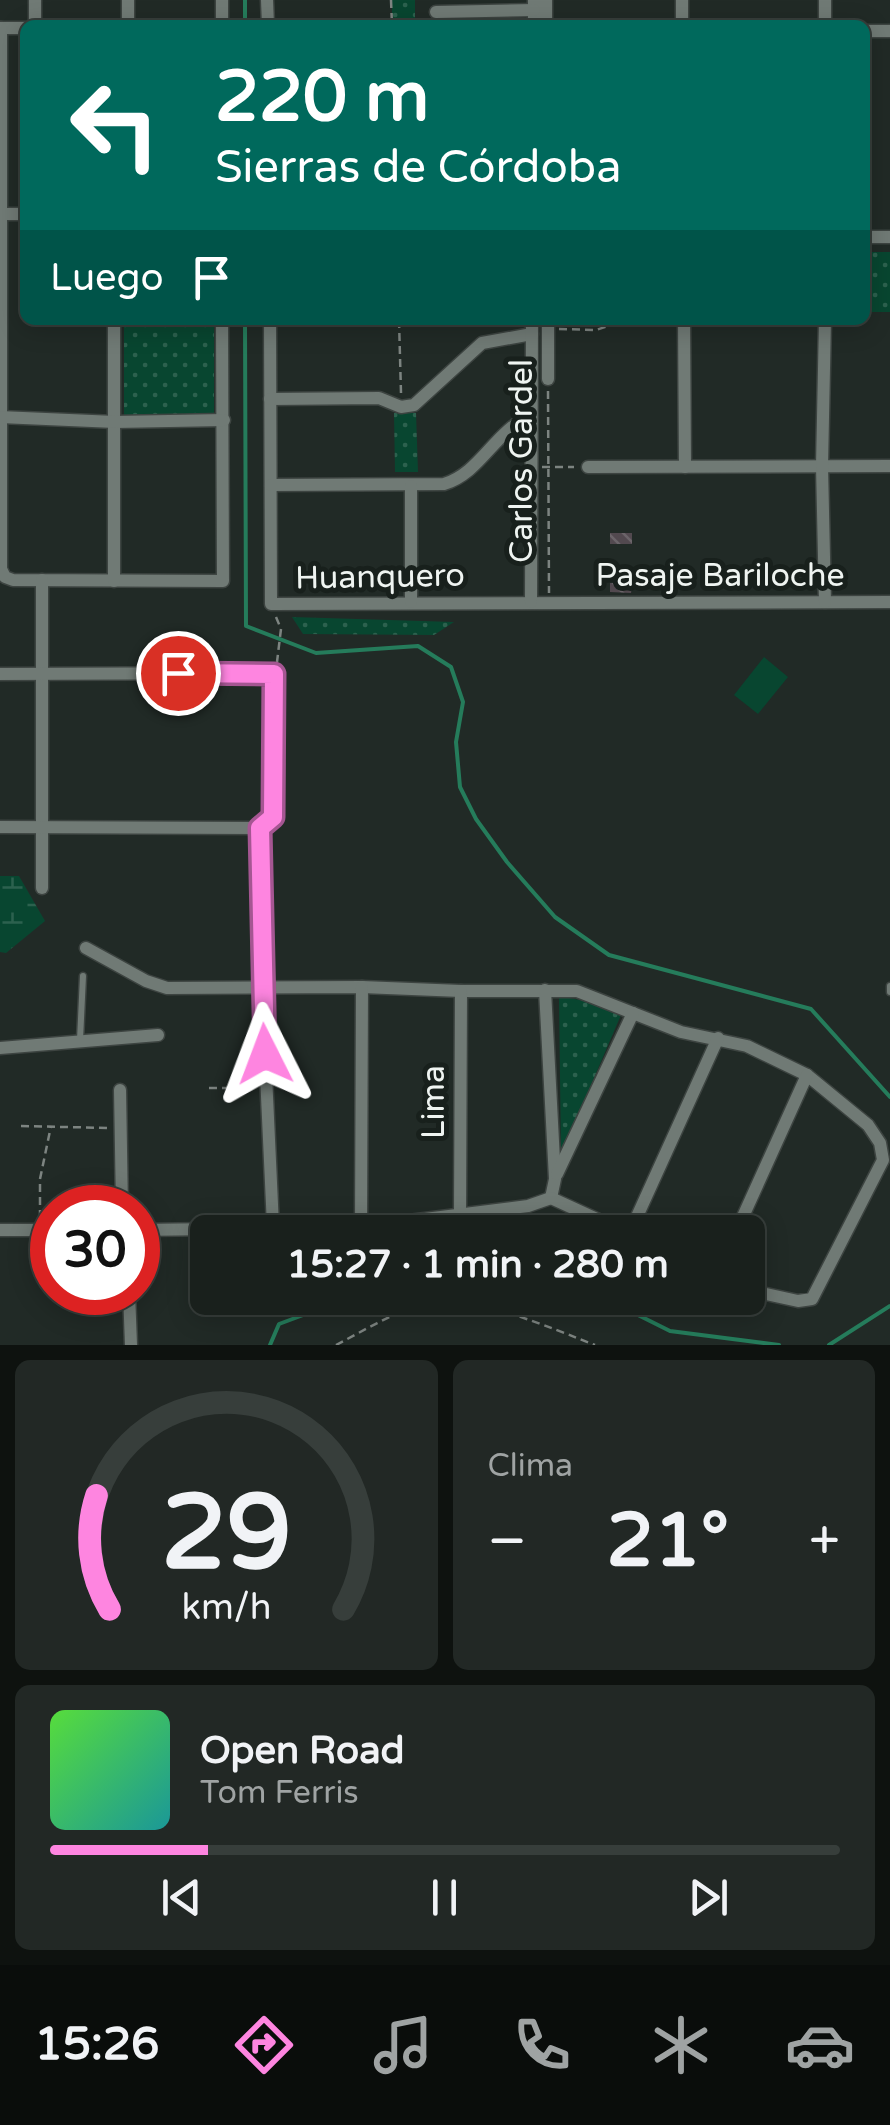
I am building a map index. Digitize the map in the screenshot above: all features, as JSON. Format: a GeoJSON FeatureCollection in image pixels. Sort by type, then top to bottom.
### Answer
{"type":"FeatureCollection","features":[{"type":"Feature","properties":{"kind":"street"},"geometry":{"type":"LineString","coordinates":[[436,12],[534,12]]}},
{"type":"Feature","properties":{"kind":"street"},"geometry":{"type":"LineString","coordinates":[[0,28],[1,569],[5,576],[12,580],[222,581],[222,325]]}},
{"type":"Feature","properties":{"kind":"street"},"geometry":{"type":"LineString","coordinates":[[114,325],[114,581]]}},
{"type":"Feature","properties":{"kind":"street"},"geometry":{"type":"LineString","coordinates":[[270,325],[271,486],[444,484],[463,477],[515,422],[531,416]]}},
{"type":"Feature","properties":{"kind":"street","name":"Carlos Gardel"},"geometry":{"type":"LineString","coordinates":[[548,325],[548,379]]}},
{"type":"Feature","properties":{"kind":"street"},"geometry":{"type":"LineString","coordinates":[[684,325],[686,467]]}},
{"type":"Feature","properties":{"kind":"street"},"geometry":{"type":"LineString","coordinates":[[824,602],[825,325]]}},
{"type":"Feature","properties":{"kind":"street"},"geometry":{"type":"LineString","coordinates":[[270,399],[379,398],[401,407],[414,406],[482,343],[532,327],[530,602]]}},
{"type":"Feature","properties":{"kind":"street"},"geometry":{"type":"LineString","coordinates":[[1,416],[115,422],[224,420]]}},
{"type":"Feature","properties":{"kind":"street"},"geometry":{"type":"LineString","coordinates":[[588,467],[890,466]]}},
{"type":"Feature","properties":{"kind":"street","name":"Huanquero"},"geometry":{"type":"LineString","coordinates":[[271,486],[271,604],[549,602]]}},
{"type":"Feature","properties":{"kind":"street"},"geometry":{"type":"LineString","coordinates":[[410,486],[411,602]]}},
{"type":"Feature","properties":{"kind":"street"},"geometry":{"type":"LineString","coordinates":[[42,580],[42,888]]}},
{"type":"Feature","properties":{"kind":"street","name":"Pasaje Bariloche"},"geometry":{"type":"LineString","coordinates":[[549,602],[890,602]]}},
{"type":"Feature","properties":{"kind":"street"},"geometry":{"type":"LineString","coordinates":[[0,674],[274,674],[273,817],[260,828],[0,827]]}},
{"type":"Feature","properties":{"kind":"street"},"geometry":{"type":"LineString","coordinates":[[260,828],[262,988],[273,1215]]}},
{"type":"Feature","properties":{"kind":"street"},"geometry":{"type":"LineString","coordinates":[[86,948],[146,981],[167,988],[577,991],[681,1032],[747,1046],[807,1075],[868,1125],[880,1143],[884,1160],[812,1299],[798,1302],[765,1294]]}},
{"type":"Feature","properties":{"kind":"street"},"geometry":{"type":"LineString","coordinates":[[362,987],[362,1215]]}},
{"type":"Feature","properties":{"kind":"street"},"geometry":{"type":"LineString","coordinates":[[545,990],[555,1179]]}},
{"type":"Feature","properties":{"kind":"street","name":"Lima"},"geometry":{"type":"LineString","coordinates":[[460,992],[460,1212]]}},
{"type":"Feature","properties":{"kind":"street"},"geometry":{"type":"LineString","coordinates":[[551,1198],[555,1179],[633,1013]]}},
{"type":"Feature","properties":{"kind":"street"},"geometry":{"type":"LineString","coordinates":[[0,1048],[158,1035]]}},
{"type":"Feature","properties":{"kind":"street"},"geometry":{"type":"LineString","coordinates":[[636,1215],[718,1038]]}},
{"type":"Feature","properties":{"kind":"street"},"geometry":{"type":"LineString","coordinates":[[744,1215],[807,1075]]}},
{"type":"Feature","properties":{"kind":"street"},"geometry":{"type":"LineString","coordinates":[[120,1090],[121,1185]]}},
{"type":"Feature","properties":{"kind":"street"},"geometry":{"type":"LineString","coordinates":[[449,1215],[528,1206],[551,1198],[590,1215]]}},
{"type":"Feature","properties":{"kind":"street"},"geometry":{"type":"LineString","coordinates":[[160,1229],[190,1228]]}},
{"type":"Feature","properties":{"kind":"street"},"geometry":{"type":"LineString","coordinates":[[0,1230],[30,1230]]}},
{"type":"Feature","properties":{"kind":"street"},"geometry":{"type":"LineString","coordinates":[[129,1315],[130,1345]]}},
{"type":"Feature","properties":{"kind":"lane"},"geometry":{"type":"LineString","coordinates":[[80,1041],[83,976]]}},
{"type":"Feature","properties":{"kind":"path"},"geometry":{"type":"LineString","coordinates":[[399,325],[401,407]]}},
{"type":"Feature","properties":{"kind":"path"},"geometry":{"type":"LineString","coordinates":[[556,325],[596,330],[611,325]]}},
{"type":"Feature","properties":{"kind":"path","name":"Carlos Gardel"},"geometry":{"type":"LineString","coordinates":[[548,379],[549,602]]}},
{"type":"Feature","properties":{"kind":"path"},"geometry":{"type":"LineString","coordinates":[[531,467],[588,467]]}},
{"type":"Feature","properties":{"kind":"path"},"geometry":{"type":"LineString","coordinates":[[280,629],[280,648]]}},
{"type":"Feature","properties":{"kind":"path"},"geometry":{"type":"LineString","coordinates":[[210,1088],[267,1087]]}},
{"type":"Feature","properties":{"kind":"path"},"geometry":{"type":"LineString","coordinates":[[21,1126],[120,1128]]}},
{"type":"Feature","properties":{"kind":"path"},"geometry":{"type":"LineString","coordinates":[[41,1185],[51,1126]]}},
{"type":"Feature","properties":{"kind":"path"},"geometry":{"type":"LineString","coordinates":[[336,1345],[409,1310],[452,1300],[476,1304],[595,1345]]}},
{"type":"Feature","properties":{"kind":"green space"},"geometry":{"type":"Polygon","coordinates":[[[392,0],[415,0],[415,20],[392,20],[392,0]]]}},
{"type":"Feature","properties":{"kind":"green space"},"geometry":{"type":"Polygon","coordinates":[[[870,252],[890,252],[890,312],[870,312],[870,252]]]}},
{"type":"Feature","properties":{"kind":"green space"},"geometry":{"type":"Polygon","coordinates":[[[124,325],[214,325],[214,415],[124,416],[124,325]]]}},
{"type":"Feature","properties":{"kind":"green space"},"geometry":{"type":"Polygon","coordinates":[[[394,413],[416,413],[418,472],[395,472],[394,413]]]}},
{"type":"Feature","properties":{"kind":"green space"},"geometry":{"type":"Polygon","coordinates":[[[292,617],[454,622],[434,635],[303,634],[292,617]]]}},
{"type":"Feature","properties":{"kind":"green space"},"geometry":{"type":"Polygon","coordinates":[[[764,657],[788,677],[758,714],[734,695],[764,657]]]}},
{"type":"Feature","properties":{"kind":"green space"},"geometry":{"type":"Polygon","coordinates":[[[0,876],[19,876],[45,921],[6,953],[0,952],[0,876]]]}},
{"type":"Feature","properties":{"kind":"green space"},"geometry":{"type":"Polygon","coordinates":[[[559,996],[621,1015],[561,1155],[559,996]]]}},
{"type":"Feature","properties":{"kind":"building"},"geometry":{"type":"Polygon","coordinates":[[[610,533],[632,533],[632,544],[610,544],[610,533]]]}},
{"type":"Feature","properties":{"kind":"building"},"geometry":{"type":"Polygon","coordinates":[[[610,583],[632,584],[631,593],[610,592],[610,583]]]}},
{"type":"Feature","properties":{"kind":"waterway"},"geometry":{"type":"LineString","coordinates":[[245,0],[245,20]]}},
{"type":"Feature","properties":{"kind":"waterway"},"geometry":{"type":"LineString","coordinates":[[245,325],[246,626],[316,653],[418,646],[451,667],[463,702],[456,742],[460,787],[476,819],[507,862],[555,917],[609,955],[811,1009],[890,1097]]}},
{"type":"Feature","properties":{"kind":"waterway"},"geometry":{"type":"LineString","coordinates":[[829,1345],[890,1306]]}},
{"type":"Feature","properties":{"kind":"waterway"},"geometry":{"type":"LineString","coordinates":[[270,1345],[279,1324],[303,1315]]}},
{"type":"Feature","properties":{"kind":"waterway"},"geometry":{"type":"LineString","coordinates":[[638,1315],[670,1331],[779,1345]]}},
{"type":"Feature","properties":{"kind":"route"},"geometry":{"type":"LineString","coordinates":[[178,673],[274,674],[273,817],[260,828],[265,1054]]}}]}
